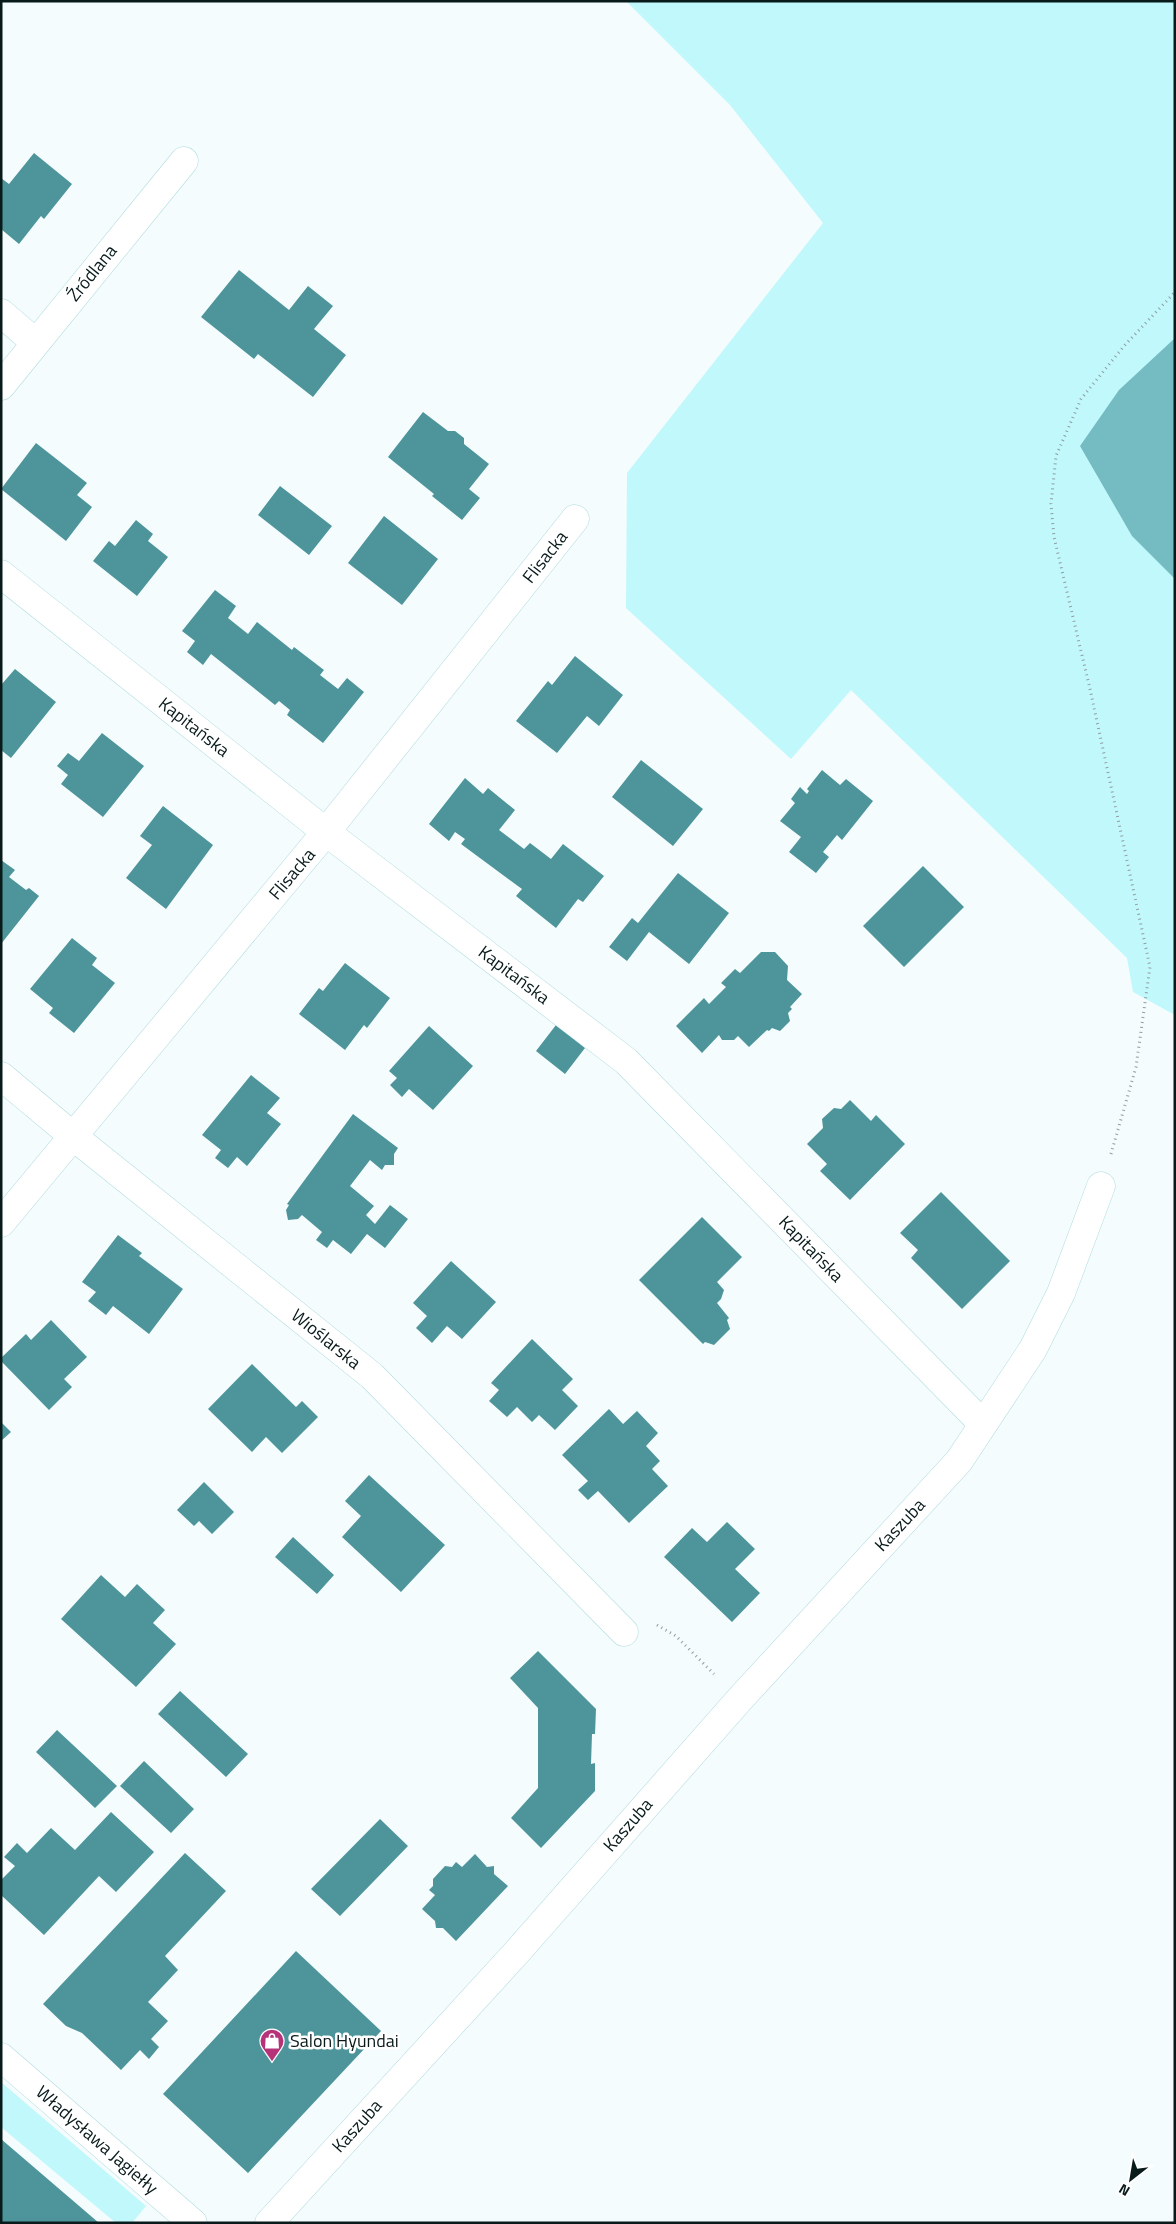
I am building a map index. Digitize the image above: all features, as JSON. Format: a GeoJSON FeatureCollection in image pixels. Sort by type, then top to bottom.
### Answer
{"type":"FeatureCollection","features":[{"type":"Feature","properties":{"kind":"street","name":"Źródlana"},"geometry":{"type":"LineString","coordinates":[[1,386],[184,160]]}},
{"type":"Feature","properties":{"kind":"street"},"geometry":{"type":"LineString","coordinates":[[1,313],[36,343]]}},
{"type":"Feature","properties":{"kind":"street","name":"Flisacka"},"geometry":{"type":"LineString","coordinates":[[1,1222],[74,1137],[326,832],[575,519]]}},
{"type":"Feature","properties":{"kind":"street","name":"Kapitańska"},"geometry":{"type":"LineString","coordinates":[[1,574],[326,832],[626,1061],[983,1424]]}},
{"type":"Feature","properties":{"kind":"street","name":"Wioślarska"},"geometry":{"type":"LineString","coordinates":[[1,1076],[74,1137],[372,1376],[624,1632]]}},
{"type":"Feature","properties":{"kind":"street","name":"Kaszuba"},"geometry":{"type":"LineString","coordinates":[[269,2223],[517,1952],[740,1699],[959,1460],[1033,1349],[1061,1293],[1101,1186]]}},
{"type":"Feature","properties":{"kind":"street","name":"Władysława Jagiełły"},"geometry":{"type":"LineString","coordinates":[[1,2057],[193,2223]]}},
{"type":"Feature","properties":{"kind":"path"},"geometry":{"type":"LineString","coordinates":[[1101,1186],[1136,1067],[1150,967],[1092,698],[1054,537],[1051,504],[1056,456],[1081,399],[1124,346],[1175,292]]}},
{"type":"Feature","properties":{"kind":"path"},"geometry":{"type":"LineString","coordinates":[[624,1632],[641,1624],[659,1625],[676,1636],[740,1699]]}},
{"type":"Feature","properties":{"kind":"shaded area"},"geometry":{"type":"Polygon","coordinates":[[[626,1],[1175,1],[1175,1015],[1133,992],[1127,958],[851,690],[791,759],[626,608],[627,473],[823,223],[730,105],[626,1]]]}},
{"type":"Feature","properties":{"kind":"shaded area"},"geometry":{"type":"Polygon","coordinates":[[[1175,338],[1175,579],[1132,536],[1080,446],[1119,390],[1175,338]]]}},
{"type":"Feature","properties":{"kind":"shaded area"},"geometry":{"type":"Polygon","coordinates":[[[1,2082],[146,2206],[132,2223],[116,2223],[1,2127],[1,2082]]]}},
{"type":"Feature","properties":{"kind":"building"},"geometry":{"type":"Polygon","coordinates":[[[34,153],[72,184],[44,219],[41,216],[19,244],[1,229],[1,178],[9,184],[34,153]]]}},
{"type":"Feature","properties":{"kind":"building"},"geometry":{"type":"Polygon","coordinates":[[[239,270],[289,310],[308,286],[333,306],[314,329],[346,355],[313,397],[258,354],[254,359],[201,317],[239,270]]]}},
{"type":"Feature","properties":{"kind":"building"},"geometry":{"type":"Polygon","coordinates":[[[423,412],[448,431],[455,431],[464,438],[464,444],[489,464],[469,489],[480,498],[462,520],[432,496],[434,494],[388,457],[423,412]]]}},
{"type":"Feature","properties":{"kind":"building"},"geometry":{"type":"Polygon","coordinates":[[[36,443],[87,483],[77,495],[92,507],[66,541],[1,489],[36,443]]]}},
{"type":"Feature","properties":{"kind":"building"},"geometry":{"type":"Polygon","coordinates":[[[280,486],[332,526],[309,555],[258,515],[280,486]]]}},
{"type":"Feature","properties":{"kind":"building"},"geometry":{"type":"Polygon","coordinates":[[[384,516],[438,559],[402,605],[348,563],[384,516]]]}},
{"type":"Feature","properties":{"kind":"building"},"geometry":{"type":"Polygon","coordinates":[[[136,520],[153,534],[148,541],[168,557],[137,596],[93,561],[109,541],[115,546],[136,520]]]}},
{"type":"Feature","properties":{"kind":"building"},"geometry":{"type":"Polygon","coordinates":[[[215,590],[236,606],[228,618],[248,634],[257,622],[292,650],[294,647],[324,670],[320,675],[338,689],[347,678],[364,692],[323,743],[287,715],[290,710],[279,701],[275,705],[211,654],[203,665],[187,652],[195,641],[182,631],[215,590]]]}},
{"type":"Feature","properties":{"kind":"building"},"geometry":{"type":"Polygon","coordinates":[[[575,656],[623,695],[599,726],[587,716],[557,753],[516,721],[548,681],[552,685],[575,656]]]}},
{"type":"Feature","properties":{"kind":"building"},"geometry":{"type":"Polygon","coordinates":[[[15,669],[56,702],[11,758],[1,750],[1,685],[15,669]]]}},
{"type":"Feature","properties":{"kind":"building"},"geometry":{"type":"Polygon","coordinates":[[[102,733],[144,766],[103,817],[61,784],[68,775],[57,766],[68,753],[79,761],[102,733]]]}},
{"type":"Feature","properties":{"kind":"building"},"geometry":{"type":"Polygon","coordinates":[[[641,760],[703,809],[673,846],[612,797],[641,760]]]}},
{"type":"Feature","properties":{"kind":"building"},"geometry":{"type":"Polygon","coordinates":[[[822,770],[840,785],[846,779],[873,801],[842,840],[837,835],[823,852],[829,857],[816,873],[789,852],[801,837],[780,821],[795,803],[791,799],[800,787],[807,794],[809,791],[807,789],[822,770]]]}},
{"type":"Feature","properties":{"kind":"building"},"geometry":{"type":"Polygon","coordinates":[[[465,778],[483,794],[488,788],[515,810],[499,830],[524,849],[530,843],[551,859],[563,844],[604,876],[583,902],[578,899],[556,928],[516,896],[522,889],[461,844],[465,839],[455,832],[449,841],[429,824],[465,778]]]}},
{"type":"Feature","properties":{"kind":"building"},"geometry":{"type":"Polygon","coordinates":[[[163,806],[213,845],[166,909],[126,878],[152,845],[140,836],[163,806]]]}},
{"type":"Feature","properties":{"kind":"building"},"geometry":{"type":"Polygon","coordinates":[[[1,860],[15,870],[9,877],[26,890],[29,888],[39,896],[1,944],[1,860]]]}},
{"type":"Feature","properties":{"kind":"building"},"geometry":{"type":"Polygon","coordinates":[[[923,866],[964,907],[904,967],[863,926],[923,866]]]}},
{"type":"Feature","properties":{"kind":"building"},"geometry":{"type":"Polygon","coordinates":[[[678,873],[729,913],[689,964],[649,932],[627,961],[609,947],[632,918],[638,923],[678,873]]]}},
{"type":"Feature","properties":{"kind":"building"},"geometry":{"type":"Polygon","coordinates":[[[72,938],[97,958],[92,965],[115,983],[74,1033],[49,1013],[53,1008],[30,989],[72,938]]]}},
{"type":"Feature","properties":{"kind":"building"},"geometry":{"type":"Polygon","coordinates":[[[761,952],[775,952],[788,966],[787,980],[802,994],[790,1007],[792,1009],[788,1013],[790,1021],[780,1031],[772,1028],[769,1031],[767,1030],[749,1047],[738,1036],[734,1040],[722,1040],[719,1035],[702,1053],[676,1026],[704,998],[709,1004],[726,987],[721,983],[735,969],[740,973],[761,952]]]}},
{"type":"Feature","properties":{"kind":"building"},"geometry":{"type":"Polygon","coordinates":[[[345,963],[390,998],[367,1028],[364,1025],[345,1050],[299,1014],[319,988],[323,991],[345,963]]]}},
{"type":"Feature","properties":{"kind":"building"},"geometry":{"type":"Polygon","coordinates":[[[556,1025],[585,1048],[565,1074],[536,1051],[556,1025]]]}},
{"type":"Feature","properties":{"kind":"building"},"geometry":{"type":"Polygon","coordinates":[[[429,1026],[473,1066],[433,1110],[409,1089],[402,1097],[390,1085],[397,1078],[389,1071],[429,1026]]]}},
{"type":"Feature","properties":{"kind":"building"},"geometry":{"type":"Polygon","coordinates":[[[251,1075],[280,1098],[267,1113],[281,1124],[247,1166],[237,1157],[228,1168],[215,1158],[221,1150],[202,1135],[251,1075]]]}},
{"type":"Feature","properties":{"kind":"building"},"geometry":{"type":"Polygon","coordinates":[[[850,1100],[871,1121],[876,1115],[905,1144],[850,1200],[820,1171],[827,1164],[807,1144],[823,1128],[822,1119],[834,1108],[841,1109],[850,1100]]]}},
{"type":"Feature","properties":{"kind":"building"},"geometry":{"type":"Polygon","coordinates":[[[353,1114],[398,1148],[394,1154],[394,1165],[385,1165],[382,1170],[370,1160],[350,1186],[374,1206],[366,1215],[375,1224],[390,1205],[408,1219],[385,1248],[367,1234],[351,1254],[333,1240],[327,1248],[316,1240],[322,1232],[302,1215],[298,1219],[288,1220],[286,1210],[289,1205],[287,1204],[353,1114]]]}},
{"type":"Feature","properties":{"kind":"building"},"geometry":{"type":"Polygon","coordinates":[[[941,1192],[1010,1261],[962,1309],[911,1258],[918,1250],[900,1233],[941,1192]]]}},
{"type":"Feature","properties":{"kind":"building"},"geometry":{"type":"Polygon","coordinates":[[[702,1217],[742,1257],[717,1282],[724,1290],[721,1299],[717,1303],[729,1318],[727,1320],[730,1329],[714,1345],[705,1342],[703,1344],[639,1280],[702,1217]]]}},
{"type":"Feature","properties":{"kind":"building"},"geometry":{"type":"Polygon","coordinates":[[[118,1235],[142,1253],[139,1256],[183,1289],[149,1334],[113,1306],[106,1315],[88,1301],[96,1292],[82,1282],[118,1235]]]}},
{"type":"Feature","properties":{"kind":"building"},"geometry":{"type":"Polygon","coordinates":[[[451,1261],[496,1302],[462,1339],[447,1326],[432,1343],[416,1328],[427,1316],[413,1303],[451,1261]]]}},
{"type":"Feature","properties":{"kind":"building"},"geometry":{"type":"Polygon","coordinates":[[[51,1320],[87,1357],[64,1379],[72,1387],[49,1410],[1,1361],[1,1358],[26,1334],[31,1340],[51,1320]]]}},
{"type":"Feature","properties":{"kind":"building"},"geometry":{"type":"Polygon","coordinates":[[[532,1339],[573,1379],[562,1390],[578,1406],[555,1430],[539,1415],[532,1422],[517,1407],[507,1417],[489,1401],[499,1390],[491,1383],[532,1339]]]}},
{"type":"Feature","properties":{"kind":"building"},"geometry":{"type":"Polygon","coordinates":[[[252,1364],[296,1407],[302,1401],[318,1417],[282,1453],[266,1437],[252,1452],[208,1409],[252,1364]]]}},
{"type":"Feature","properties":{"kind":"building"},"geometry":{"type":"Polygon","coordinates":[[[609,1409],[623,1424],[637,1411],[658,1433],[646,1446],[660,1461],[652,1469],[668,1486],[629,1523],[598,1491],[588,1500],[578,1490],[588,1481],[562,1455],[609,1409]]]}},
{"type":"Feature","properties":{"kind":"building"},"geometry":{"type":"Polygon","coordinates":[[[1,1422],[11,1432],[1,1441],[1,1422]]]}},
{"type":"Feature","properties":{"kind":"building"},"geometry":{"type":"Polygon","coordinates":[[[369,1475],[445,1545],[401,1592],[342,1537],[361,1516],[345,1501],[369,1475]]]}},
{"type":"Feature","properties":{"kind":"building"},"geometry":{"type":"Polygon","coordinates":[[[204,1482],[234,1512],[212,1534],[199,1521],[194,1526],[177,1510],[204,1482]]]}},
{"type":"Feature","properties":{"kind":"building"},"geometry":{"type":"Polygon","coordinates":[[[727,1522],[755,1549],[735,1569],[760,1593],[732,1622],[664,1557],[692,1528],[707,1542],[727,1522]]]}},
{"type":"Feature","properties":{"kind":"building"},"geometry":{"type":"Polygon","coordinates":[[[293,1537],[334,1575],[317,1594],[275,1557],[293,1537]]]}},
{"type":"Feature","properties":{"kind":"building"},"geometry":{"type":"Polygon","coordinates":[[[101,1575],[125,1597],[137,1584],[165,1610],[153,1623],[176,1644],[136,1687],[61,1619],[101,1575]]]}},
{"type":"Feature","properties":{"kind":"building"},"geometry":{"type":"Polygon","coordinates":[[[538,1651],[596,1709],[595,1734],[592,1734],[591,1764],[595,1763],[595,1791],[541,1848],[511,1818],[538,1788],[538,1708],[510,1678],[538,1651]]]}},
{"type":"Feature","properties":{"kind":"building"},"geometry":{"type":"Polygon","coordinates":[[[180,1691],[248,1754],[226,1777],[158,1714],[180,1691]]]}},
{"type":"Feature","properties":{"kind":"building"},"geometry":{"type":"Polygon","coordinates":[[[57,1730],[117,1786],[95,1808],[36,1752],[57,1730]]]}},
{"type":"Feature","properties":{"kind":"building"},"geometry":{"type":"Polygon","coordinates":[[[144,1761],[194,1809],[171,1833],[120,1786],[144,1761]]]}},
{"type":"Feature","properties":{"kind":"building"},"geometry":{"type":"Polygon","coordinates":[[[111,1812],[154,1852],[116,1892],[99,1876],[44,1935],[1,1895],[1,1880],[15,1866],[4,1857],[17,1843],[27,1853],[51,1828],[75,1850],[111,1812]]]}},
{"type":"Feature","properties":{"kind":"building"},"geometry":{"type":"Polygon","coordinates":[[[380,1819],[408,1846],[340,1916],[311,1889],[380,1819]]]}},
{"type":"Feature","properties":{"kind":"building"},"geometry":{"type":"Polygon","coordinates":[[[185,1853],[226,1891],[165,1956],[178,1970],[148,2002],[168,2021],[151,2039],[159,2047],[149,2059],[140,2050],[121,2070],[82,2033],[66,2026],[43,2004],[185,1853]]]}},
{"type":"Feature","properties":{"kind":"building"},"geometry":{"type":"Polygon","coordinates":[[[475,1854],[487,1867],[494,1866],[494,1874],[508,1886],[456,1941],[443,1928],[436,1928],[435,1921],[422,1909],[435,1895],[429,1890],[433,1886],[433,1879],[445,1866],[452,1867],[456,1862],[462,1867],[475,1854]]]}},
{"type":"Feature","properties":{"kind":"building","name":"Salon Hyundai"},"geometry":{"type":"Polygon","coordinates":[[[296,1951],[381,2031],[248,2173],[163,2094],[296,1951]]]}},
{"type":"Feature","properties":{"kind":"building"},"geometry":{"type":"Polygon","coordinates":[[[1,2139],[99,2223],[1,2223],[1,2139]]]}},
{"type":"Feature","properties":{"kind":"place","name":"Salon Hyundai"},"geometry":{"type":"Point","coordinates":[272,2062]}}]}
